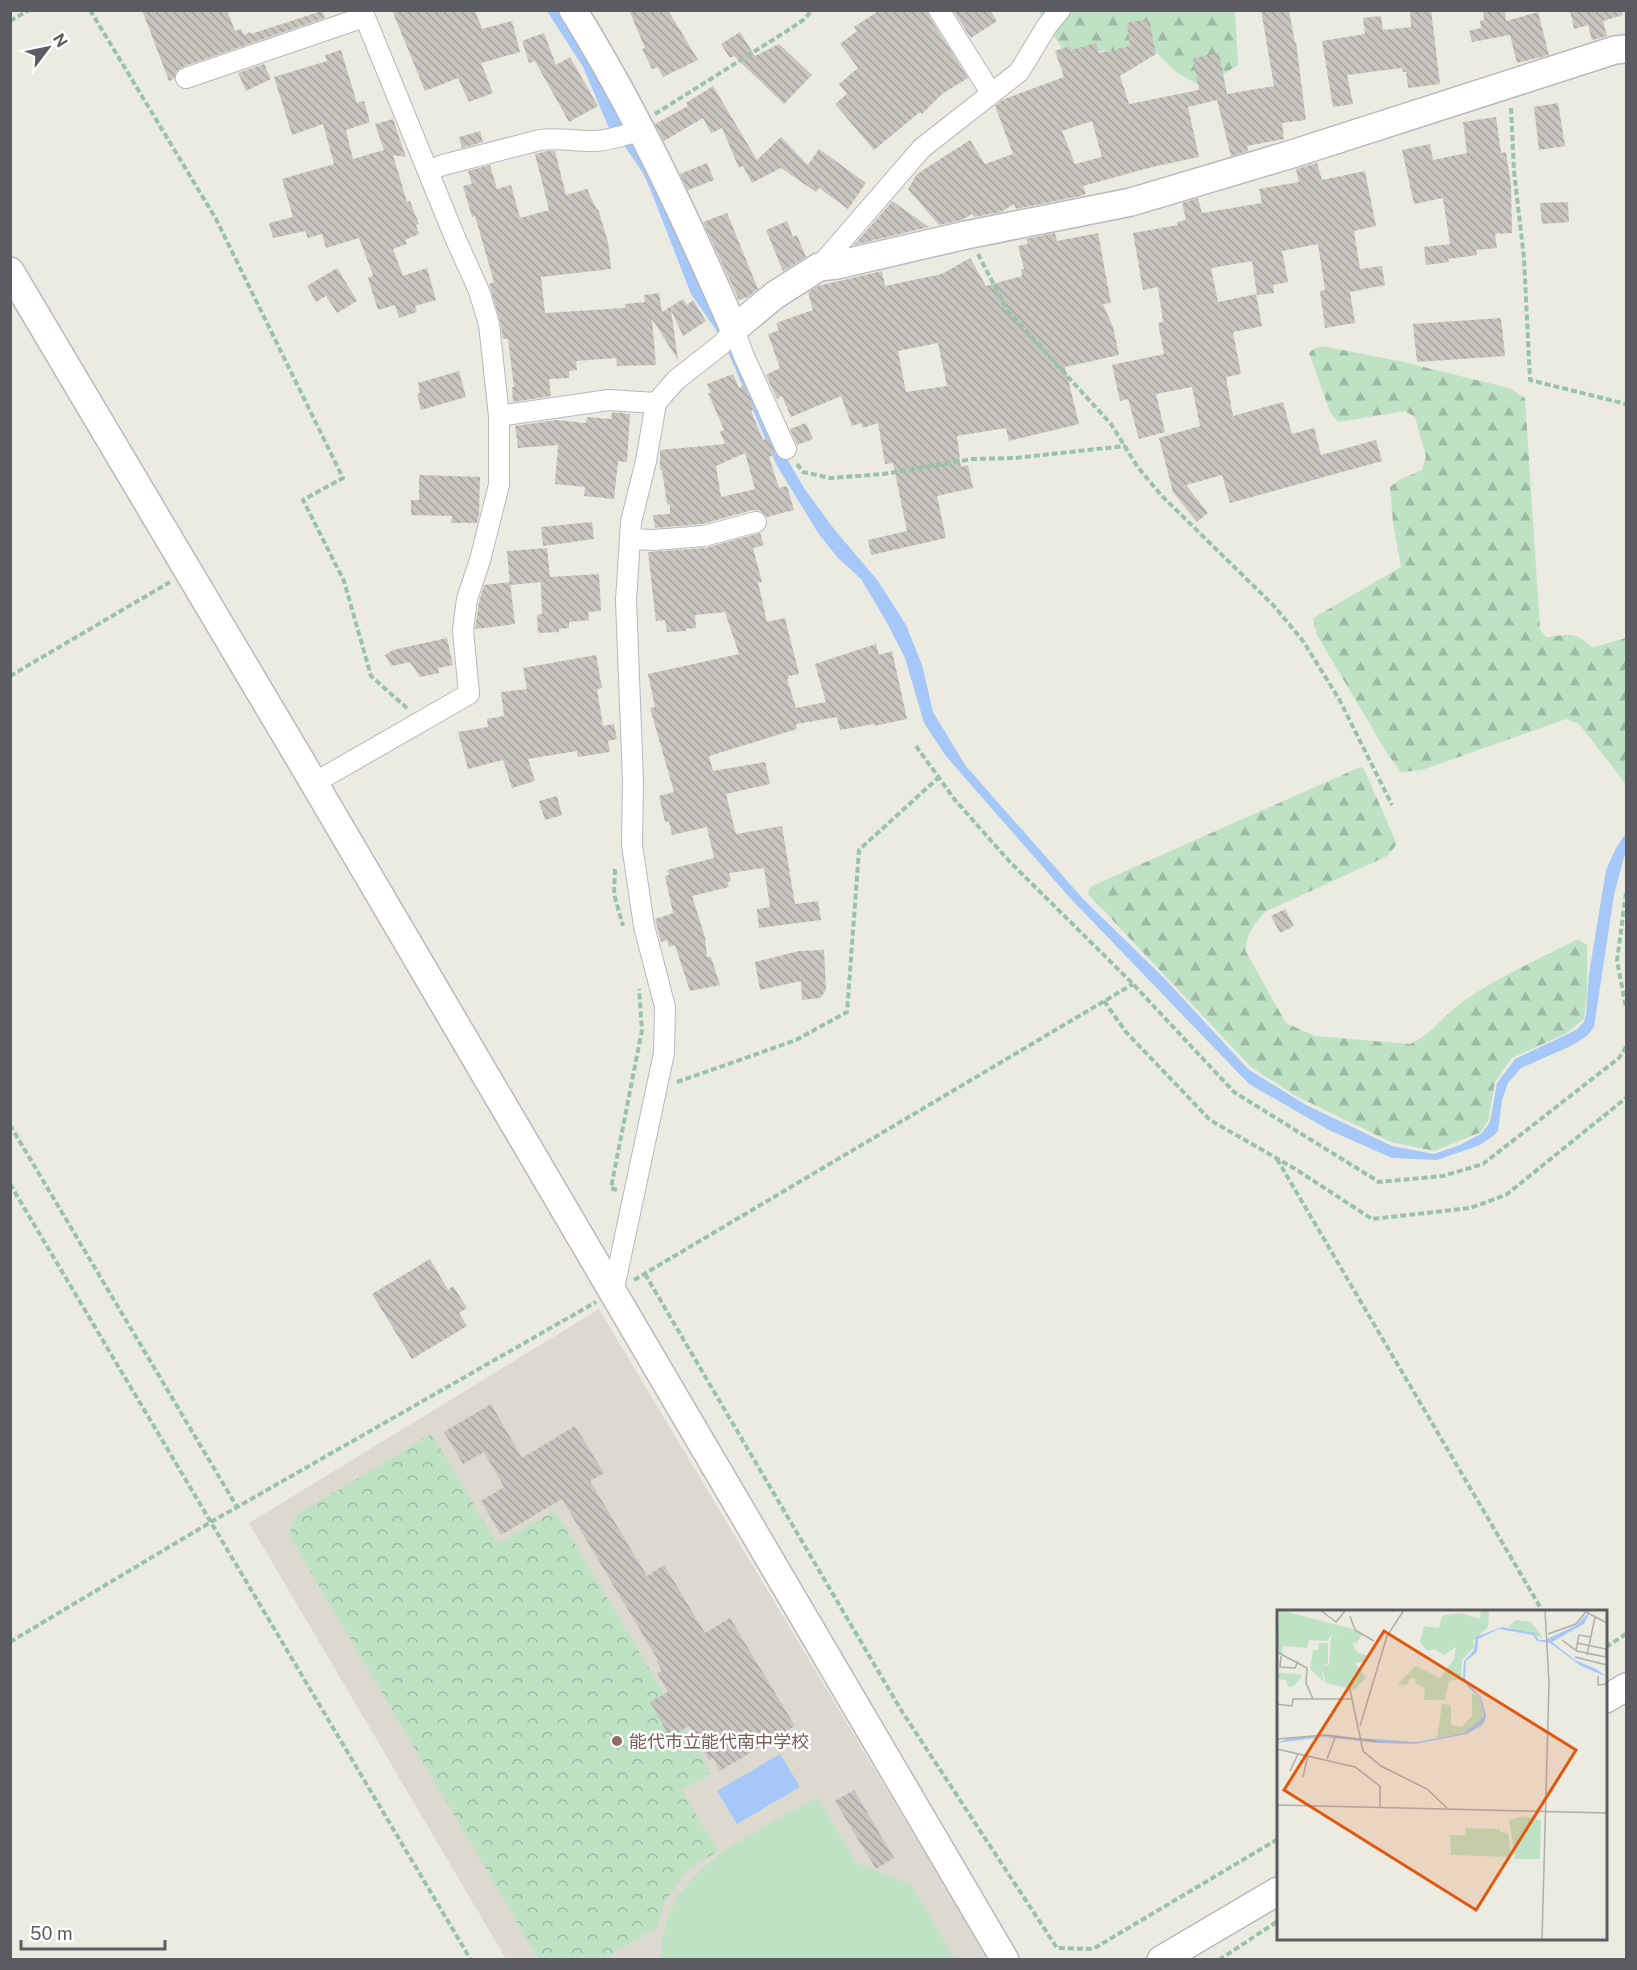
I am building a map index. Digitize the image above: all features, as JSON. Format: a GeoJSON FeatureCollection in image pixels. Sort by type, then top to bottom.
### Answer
{"type":"FeatureCollection","features":[{"type":"Feature","properties":{"kind":"street"},"geometry":{"type":"LineString","coordinates":[[573,10],[598,49],[670,185],[728,337],[743,354],[786,449]]}},
{"type":"Feature","properties":{"kind":"street"},"geometry":{"type":"LineString","coordinates":[[939,10],[991,93]]}},
{"type":"Feature","properties":{"kind":"street"},"geometry":{"type":"LineString","coordinates":[[613,1293],[664,1053],[665,1007],[644,926],[632,844],[633,781],[626,600],[631,522],[656,403],[676,380],[775,295],[819,267],[922,148],[1019,72],[1047,26],[1060,10]]}},
{"type":"Feature","properties":{"kind":"street"},"geometry":{"type":"LineString","coordinates":[[186,78],[363,14],[479,291],[489,324],[499,416],[499,485],[480,560],[467,599],[463,630],[469,694],[314,783]]}},
{"type":"Feature","properties":{"kind":"street"},"geometry":{"type":"LineString","coordinates":[[819,267],[1131,202],[1626,49]]}},
{"type":"Feature","properties":{"kind":"street"},"geometry":{"type":"LineString","coordinates":[[428,171],[540,140],[554,138],[595,141],[612,138],[640,127]]}},
{"type":"Feature","properties":{"kind":"street"},"geometry":{"type":"LineString","coordinates":[[10,271],[314,783],[1005,1959]]}},
{"type":"Feature","properties":{"kind":"street"},"geometry":{"type":"LineString","coordinates":[[499,416],[609,400],[656,403]]}},
{"type":"Feature","properties":{"kind":"street"},"geometry":{"type":"LineString","coordinates":[[630,539],[654,540],[704,536],[756,522]]}},
{"type":"Feature","properties":{"kind":"street"},"geometry":{"type":"LineString","coordinates":[[1607,1698],[1626,1687]]}},
{"type":"Feature","properties":{"kind":"street"},"geometry":{"type":"LineString","coordinates":[[1161,1959],[1277,1892]]}},
{"type":"Feature","properties":{"kind":"path"},"geometry":{"type":"LineString","coordinates":[[10,21],[29,10]]}},
{"type":"Feature","properties":{"kind":"path"},"geometry":{"type":"LineString","coordinates":[[90,10],[216,219],[343,478],[303,500],[344,581],[371,676],[422,721]]}},
{"type":"Feature","properties":{"kind":"path"},"geometry":{"type":"LineString","coordinates":[[640,127],[790,29],[806,18],[811,10]]}},
{"type":"Feature","properties":{"kind":"path"},"geometry":{"type":"LineString","coordinates":[[1509,86],[1514,171],[1524,258],[1530,380],[1626,404]]}},
{"type":"Feature","properties":{"kind":"path"},"geometry":{"type":"LineString","coordinates":[[966,235],[1007,310],[1104,416],[1137,466],[1161,495],[1274,606],[1303,640],[1339,699],[1392,805]]}},
{"type":"Feature","properties":{"kind":"path"},"geometry":{"type":"LineString","coordinates":[[786,449],[803,472],[830,478],[884,474],[973,459],[1015,458],[1125,446]]}},
{"type":"Feature","properties":{"kind":"path"},"geometry":{"type":"LineString","coordinates":[[10,676],[188,572]]}},
{"type":"Feature","properties":{"kind":"path"},"geometry":{"type":"LineString","coordinates":[[916,746],[955,800],[1010,861],[1133,984],[1234,1092],[1379,1182],[1443,1176],[1483,1164],[1619,1059],[1626,1047]]}},
{"type":"Feature","properties":{"kind":"path"},"geometry":{"type":"LineString","coordinates":[[656,1090],[796,1040],[847,1012],[859,850],[939,777]]}},
{"type":"Feature","properties":{"kind":"path"},"geometry":{"type":"LineString","coordinates":[[615,858],[614,894],[624,928]]}},
{"type":"Feature","properties":{"kind":"path"},"geometry":{"type":"LineString","coordinates":[[1626,893],[1617,961],[1626,1007]]}},
{"type":"Feature","properties":{"kind":"path"},"geometry":{"type":"LineString","coordinates":[[10,1642],[211,1522],[613,1293],[1133,984]]}},
{"type":"Feature","properties":{"kind":"path"},"geometry":{"type":"LineString","coordinates":[[634,1195],[611,1188],[642,1030],[639,985]]}},
{"type":"Feature","properties":{"kind":"path"},"geometry":{"type":"LineString","coordinates":[[1104,1001],[1126,1032],[1210,1120],[1277,1159],[1372,1220],[1470,1208],[1506,1195],[1626,1098]]}},
{"type":"Feature","properties":{"kind":"path"},"geometry":{"type":"LineString","coordinates":[[10,1125],[237,1507]]}},
{"type":"Feature","properties":{"kind":"path"},"geometry":{"type":"LineString","coordinates":[[1277,1159],[1542,1610]]}},
{"type":"Feature","properties":{"kind":"path"},"geometry":{"type":"LineString","coordinates":[[10,1184],[471,1959]]}},
{"type":"Feature","properties":{"kind":"path"},"geometry":{"type":"LineString","coordinates":[[645,1274],[901,1710],[1057,1948],[1093,1949],[1277,1840]]}},
{"type":"Feature","properties":{"kind":"path"},"geometry":{"type":"LineString","coordinates":[[1607,1646],[1626,1634]]}},
{"type":"Feature","properties":{"kind":"path"},"geometry":{"type":"LineString","coordinates":[[1219,1959],[1277,1922]]}},
{"type":"Feature","properties":{"kind":"shaded area","name":"能代市立能代南中学校"},"geometry":{"type":"Polygon","coordinates":[[[599,1309],[988,1959],[506,1959],[249,1523],[599,1309]]]}},
{"type":"Feature","properties":{"kind":"green space"},"geometry":{"type":"Polygon","coordinates":[[[1038,11],[1235,11],[1238,65],[1202,87],[1176,72],[1152,48],[1065,53],[1038,11]]]}},
{"type":"Feature","properties":{"kind":"green space"},"geometry":{"type":"Polygon","coordinates":[[[1322,346],[1399,361],[1509,388],[1525,398],[1540,629],[1546,637],[1575,636],[1595,647],[1626,638],[1626,784],[1579,724],[1566,719],[1422,770],[1401,772],[1387,753],[1317,635],[1313,618],[1401,567],[1393,523],[1390,487],[1399,480],[1422,470],[1426,457],[1415,417],[1405,411],[1338,422],[1330,412],[1309,353],[1322,346]]]}},
{"type":"Feature","properties":{"kind":"green space"},"geometry":{"type":"Polygon","coordinates":[[[1360,767],[1364,769],[1397,844],[1387,856],[1265,912],[1248,936],[1245,950],[1286,1023],[1315,1036],[1410,1044],[1425,1035],[1457,1006],[1491,984],[1578,939],[1587,945],[1587,994],[1584,1019],[1565,1034],[1512,1058],[1495,1082],[1488,1121],[1481,1132],[1435,1151],[1391,1142],[1294,1095],[1251,1067],[1088,894],[1090,887],[1360,767]]]}},
{"type":"Feature","properties":{"kind":"green space"},"geometry":{"type":"Polygon","coordinates":[[[432,1434],[497,1544],[555,1510],[711,1773],[682,1790],[718,1851],[687,1870],[666,1901],[656,1928],[603,1959],[539,1959],[289,1535],[296,1515],[432,1434]]]}},
{"type":"Feature","properties":{"kind":"green space"},"geometry":{"type":"Polygon","coordinates":[[[817,1798],[856,1863],[910,1884],[955,1959],[661,1959],[667,1918],[685,1887],[700,1871],[737,1843],[817,1798]]]}},
{"type":"Feature","properties":{"kind":"water"},"geometry":{"type":"Polygon","coordinates":[[[547,11],[558,11],[597,72],[664,190],[785,455],[804,488],[834,529],[878,581],[906,625],[922,665],[933,712],[965,765],[1084,900],[1165,979],[1248,1069],[1306,1105],[1392,1146],[1434,1154],[1460,1145],[1482,1133],[1490,1122],[1497,1083],[1515,1059],[1576,1030],[1584,1022],[1589,974],[1606,870],[1626,833],[1626,853],[1614,895],[1594,1027],[1588,1035],[1573,1045],[1521,1068],[1508,1083],[1502,1100],[1498,1131],[1493,1136],[1480,1145],[1437,1160],[1392,1158],[1329,1130],[1249,1084],[1070,898],[945,755],[924,723],[905,658],[886,621],[861,579],[838,558],[818,533],[776,464],[728,352],[691,294],[643,173],[623,144],[611,133],[583,67],[547,11]]]}},
{"type":"Feature","properties":{"kind":"water"},"geometry":{"type":"Polygon","coordinates":[[[780,1754],[800,1787],[737,1824],[717,1791],[780,1754]]]}},
{"type":"Feature","properties":{"kind":"building"},"geometry":{"type":"Polygon","coordinates":[[[142,10],[227,10],[235,31],[241,29],[244,35],[322,11],[325,18],[182,67],[177,71],[174,79],[169,81],[142,10]]]}},
{"type":"Feature","properties":{"kind":"building"},"geometry":{"type":"Polygon","coordinates":[[[392,10],[475,10],[482,29],[512,21],[520,52],[481,63],[493,93],[469,102],[458,78],[425,91],[392,10]]]}},
{"type":"Feature","properties":{"kind":"building"},"geometry":{"type":"Polygon","coordinates":[[[629,10],[668,10],[698,60],[663,77],[658,67],[652,69],[642,49],[645,48],[629,10]]]}},
{"type":"Feature","properties":{"kind":"building"},"geometry":{"type":"Polygon","coordinates":[[[880,10],[927,10],[968,78],[942,94],[922,114],[920,112],[874,150],[835,104],[847,94],[839,84],[858,68],[840,44],[857,31],[854,27],[880,10]]]}},
{"type":"Feature","properties":{"kind":"building"},"geometry":{"type":"Polygon","coordinates":[[[953,10],[990,10],[997,21],[971,38],[953,10]]]}},
{"type":"Feature","properties":{"kind":"building"},"geometry":{"type":"Polygon","coordinates":[[[1261,10],[1289,10],[1296,42],[1306,120],[1282,123],[1284,139],[1247,146],[1248,151],[1231,156],[1217,100],[1188,107],[1199,157],[1083,186],[1086,194],[1080,196],[1016,209],[1014,204],[1001,212],[974,217],[972,214],[962,220],[939,225],[908,189],[917,174],[970,140],[985,164],[1013,154],[995,106],[1002,100],[1064,77],[1055,51],[1070,46],[1071,50],[1096,43],[1099,53],[1130,46],[1127,23],[1149,19],[1156,54],[1120,76],[1129,104],[1199,90],[1193,58],[1219,53],[1227,94],[1274,86],[1261,10]],[[1092,121],[1062,131],[1075,164],[1102,157],[1092,121]]]}},
{"type":"Feature","properties":{"kind":"building"},"geometry":{"type":"Polygon","coordinates":[[[1410,10],[1431,10],[1440,84],[1408,88],[1406,72],[1403,72],[1402,68],[1347,75],[1353,104],[1333,107],[1322,41],[1365,34],[1363,18],[1381,16],[1383,30],[1411,27],[1410,10]]]}},
{"type":"Feature","properties":{"kind":"building"},"geometry":{"type":"Polygon","coordinates":[[[1483,10],[1505,10],[1506,21],[1538,12],[1549,55],[1517,63],[1510,35],[1472,42],[1469,31],[1481,28],[1480,21],[1484,20],[1483,10]]]}},
{"type":"Feature","properties":{"kind":"building"},"geometry":{"type":"Polygon","coordinates":[[[1570,10],[1622,10],[1623,15],[1603,21],[1607,36],[1592,40],[1588,25],[1574,29],[1570,10]]]}},
{"type":"Feature","properties":{"kind":"building"},"geometry":{"type":"Polygon","coordinates":[[[740,32],[755,56],[779,44],[812,75],[784,104],[734,56],[730,58],[721,44],[740,32]]]}},
{"type":"Feature","properties":{"kind":"building"},"geometry":{"type":"Polygon","coordinates":[[[544,33],[556,65],[570,57],[598,106],[569,122],[535,61],[529,63],[522,41],[544,33]]]}},
{"type":"Feature","properties":{"kind":"building"},"geometry":{"type":"Polygon","coordinates":[[[341,50],[357,103],[364,101],[370,122],[346,130],[353,159],[384,150],[375,124],[393,119],[406,157],[393,155],[407,202],[410,201],[419,224],[416,225],[419,234],[405,240],[407,244],[393,249],[403,276],[427,268],[436,300],[415,306],[417,312],[399,318],[395,305],[378,310],[368,278],[373,275],[359,238],[326,248],[322,234],[308,238],[305,231],[273,238],[269,223],[293,217],[282,179],[334,164],[323,124],[292,135],[274,77],[327,61],[325,55],[341,50]]]}},
{"type":"Feature","properties":{"kind":"building"},"geometry":{"type":"Polygon","coordinates":[[[264,64],[271,79],[246,91],[238,73],[264,64]]]}},
{"type":"Feature","properties":{"kind":"building"},"geometry":{"type":"Polygon","coordinates":[[[713,86],[757,160],[781,137],[808,165],[819,149],[866,183],[848,209],[819,188],[816,192],[781,168],[752,183],[743,166],[739,168],[722,128],[711,133],[703,118],[664,141],[655,124],[688,106],[686,103],[713,86]]]}},
{"type":"Feature","properties":{"kind":"building"},"geometry":{"type":"Polygon","coordinates":[[[1558,103],[1565,146],[1539,150],[1534,107],[1558,103]]]}},
{"type":"Feature","properties":{"kind":"building"},"geometry":{"type":"Polygon","coordinates":[[[1496,117],[1501,153],[1506,152],[1511,185],[1512,233],[1495,234],[1497,248],[1476,250],[1477,255],[1426,265],[1424,247],[1450,244],[1443,198],[1414,204],[1402,150],[1430,144],[1433,160],[1467,153],[1463,122],[1496,117]]]}},
{"type":"Feature","properties":{"kind":"building"},"geometry":{"type":"Polygon","coordinates":[[[480,131],[483,142],[462,148],[459,137],[480,131]]]}},
{"type":"Feature","properties":{"kind":"building"},"geometry":{"type":"Polygon","coordinates":[[[555,151],[566,195],[587,189],[598,209],[608,242],[611,269],[541,277],[545,313],[625,308],[625,304],[645,302],[644,295],[659,293],[662,312],[683,299],[687,305],[693,300],[706,321],[683,336],[671,310],[678,360],[652,319],[656,365],[617,366],[616,358],[576,361],[577,370],[569,371],[569,378],[549,379],[551,396],[513,402],[512,387],[514,387],[508,339],[503,339],[489,284],[494,282],[475,216],[472,217],[463,186],[472,184],[468,171],[490,165],[497,189],[511,185],[520,218],[549,210],[535,154],[555,151]]]}},
{"type":"Feature","properties":{"kind":"building"},"geometry":{"type":"Polygon","coordinates":[[[707,163],[714,180],[688,190],[680,174],[707,163]]]}},
{"type":"Feature","properties":{"kind":"building"},"geometry":{"type":"Polygon","coordinates":[[[1317,163],[1322,180],[1365,171],[1376,226],[1354,231],[1360,269],[1382,266],[1385,285],[1350,292],[1355,323],[1325,328],[1320,291],[1325,290],[1318,244],[1282,251],[1288,282],[1273,285],[1274,293],[1257,295],[1252,261],[1211,268],[1218,302],[1256,294],[1262,326],[1233,332],[1241,374],[1226,377],[1233,416],[1283,402],[1292,434],[1314,428],[1321,455],[1376,440],[1382,461],[1230,503],[1222,475],[1186,485],[1208,513],[1197,522],[1173,492],[1159,438],[1200,426],[1192,387],[1156,394],[1165,432],[1139,439],[1128,399],[1120,401],[1112,365],[1164,354],[1158,323],[1163,322],[1158,287],[1143,290],[1133,233],[1178,225],[1177,222],[1186,220],[1182,203],[1198,198],[1202,213],[1262,203],[1259,189],[1299,182],[1296,169],[1317,163]]]}},
{"type":"Feature","properties":{"kind":"building"},"geometry":{"type":"Polygon","coordinates":[[[892,201],[929,227],[854,245],[889,205],[892,201]]]}},
{"type":"Feature","properties":{"kind":"building"},"geometry":{"type":"Polygon","coordinates":[[[1568,202],[1569,222],[1542,224],[1540,203],[1568,202]]]}},
{"type":"Feature","properties":{"kind":"building"},"geometry":{"type":"Polygon","coordinates":[[[727,213],[758,289],[748,297],[739,300],[703,222],[727,213]]]}},
{"type":"Feature","properties":{"kind":"building"},"geometry":{"type":"Polygon","coordinates":[[[787,221],[793,237],[797,235],[806,257],[783,271],[766,230],[787,221]]]}},
{"type":"Feature","properties":{"kind":"building"},"geometry":{"type":"Polygon","coordinates":[[[1055,233],[1057,241],[1098,233],[1111,303],[1103,304],[1113,327],[1119,355],[1065,367],[1079,424],[1009,441],[1006,428],[957,436],[961,467],[968,465],[973,488],[937,496],[946,538],[871,555],[868,540],[907,531],[893,463],[885,464],[878,423],[863,428],[861,423],[852,426],[841,396],[791,417],[782,396],[777,399],[766,375],[780,368],[768,334],[779,330],[776,323],[813,310],[808,292],[818,286],[882,271],[885,286],[942,274],[970,258],[986,286],[1022,276],[1021,269],[1024,269],[1018,246],[1028,244],[1026,239],[1055,233]],[[938,343],[898,351],[906,392],[947,386],[938,343]]]}},
{"type":"Feature","properties":{"kind":"building"},"geometry":{"type":"Polygon","coordinates":[[[337,268],[357,301],[337,313],[326,296],[316,302],[307,286],[337,268]]]}},
{"type":"Feature","properties":{"kind":"building"},"geometry":{"type":"Polygon","coordinates":[[[1501,318],[1505,356],[1417,362],[1413,324],[1501,318]]]}},
{"type":"Feature","properties":{"kind":"building"},"geometry":{"type":"Polygon","coordinates":[[[459,371],[466,397],[421,410],[417,394],[420,393],[418,383],[459,371]]]}},
{"type":"Feature","properties":{"kind":"building"},"geometry":{"type":"Polygon","coordinates":[[[733,374],[739,388],[744,385],[755,409],[751,411],[763,440],[768,438],[775,454],[769,457],[779,488],[787,486],[794,510],[767,517],[760,511],[753,510],[702,524],[655,528],[653,515],[670,514],[670,505],[667,504],[662,470],[660,470],[660,450],[725,444],[720,432],[724,430],[708,393],[711,393],[707,384],[733,374]],[[745,453],[716,466],[721,497],[755,489],[745,453]]]}},
{"type":"Feature","properties":{"kind":"building"},"geometry":{"type":"Polygon","coordinates":[[[612,412],[630,414],[627,462],[618,461],[614,499],[584,496],[585,487],[555,484],[558,445],[518,448],[515,426],[556,420],[586,423],[587,417],[611,419],[612,412]]]}},
{"type":"Feature","properties":{"kind":"building"},"geometry":{"type":"Polygon","coordinates":[[[806,423],[813,439],[797,445],[790,429],[806,423]]]}},
{"type":"Feature","properties":{"kind":"building"},"geometry":{"type":"Polygon","coordinates":[[[419,475],[480,477],[477,523],[451,523],[452,516],[411,515],[411,500],[419,500],[419,475]]]}},
{"type":"Feature","properties":{"kind":"building"},"geometry":{"type":"Polygon","coordinates":[[[592,522],[594,539],[543,546],[541,527],[592,522]]]}},
{"type":"Feature","properties":{"kind":"building"},"geometry":{"type":"Polygon","coordinates":[[[760,533],[764,545],[753,548],[762,582],[758,582],[767,622],[785,618],[799,674],[788,676],[789,679],[787,679],[796,708],[826,702],[815,664],[876,644],[879,655],[892,651],[907,719],[840,730],[837,717],[796,724],[797,729],[709,756],[713,771],[765,762],[770,784],[726,794],[736,834],[782,826],[795,904],[818,901],[821,920],[759,928],[757,909],[770,907],[764,868],[729,873],[731,881],[727,882],[729,887],[692,896],[705,937],[707,957],[711,957],[720,985],[690,991],[675,945],[669,947],[667,940],[661,942],[655,919],[673,913],[665,876],[669,875],[667,870],[714,858],[707,827],[672,835],[669,821],[665,822],[659,796],[674,792],[650,708],[655,707],[648,674],[739,654],[725,612],[695,615],[696,628],[686,629],[686,631],[667,632],[665,620],[656,621],[648,552],[705,548],[760,533]]]}},
{"type":"Feature","properties":{"kind":"building"},"geometry":{"type":"Polygon","coordinates":[[[547,548],[550,577],[599,574],[601,611],[588,612],[589,620],[569,622],[569,628],[559,629],[559,632],[538,633],[537,615],[542,614],[541,582],[510,585],[507,551],[547,548]]]}},
{"type":"Feature","properties":{"kind":"building"},"geometry":{"type":"Polygon","coordinates":[[[510,582],[515,624],[475,629],[484,585],[510,582]]]}},
{"type":"Feature","properties":{"kind":"building"},"geometry":{"type":"Polygon","coordinates":[[[447,638],[453,665],[438,668],[439,673],[420,677],[410,662],[392,666],[385,655],[393,650],[447,638]]]}},
{"type":"Feature","properties":{"kind":"building"},"geometry":{"type":"Polygon","coordinates":[[[596,655],[602,688],[597,689],[603,726],[614,724],[617,739],[608,741],[610,752],[578,757],[577,751],[528,759],[535,781],[512,788],[503,760],[468,769],[458,732],[488,727],[487,719],[504,716],[501,692],[527,689],[523,668],[596,655]]]}},
{"type":"Feature","properties":{"kind":"building"},"geometry":{"type":"Polygon","coordinates":[[[557,796],[562,815],[545,820],[539,801],[557,796]]]}},
{"type":"Feature","properties":{"kind":"building"},"geometry":{"type":"Polygon","coordinates":[[[1285,909],[1294,926],[1280,933],[1271,916],[1285,909]]]}},
{"type":"Feature","properties":{"kind":"building"},"geometry":{"type":"Polygon","coordinates":[[[824,950],[826,990],[820,998],[802,1000],[801,981],[760,990],[755,962],[799,951],[824,950]]]}},
{"type":"Feature","properties":{"kind":"building"},"geometry":{"type":"Polygon","coordinates":[[[430,1259],[448,1290],[453,1286],[467,1308],[459,1313],[467,1326],[412,1359],[372,1294],[430,1259]]]}},
{"type":"Feature","properties":{"kind":"building"},"geometry":{"type":"Polygon","coordinates":[[[491,1404],[522,1458],[575,1426],[604,1473],[590,1481],[647,1576],[664,1565],[705,1633],[730,1618],[795,1726],[720,1771],[713,1758],[709,1760],[689,1726],[670,1737],[650,1702],[668,1692],[657,1673],[662,1671],[656,1661],[658,1660],[562,1499],[501,1535],[481,1501],[504,1487],[484,1452],[463,1464],[444,1432],[491,1404]]]}},
{"type":"Feature","properties":{"kind":"building"},"geometry":{"type":"Polygon","coordinates":[[[854,1790],[894,1858],[876,1869],[835,1801],[854,1790]]]}},
{"type":"Feature","properties":{"kind":"place","name":"能代市立能代南中学校"},"geometry":{"type":"Point","coordinates":[617,1741]}}]}
